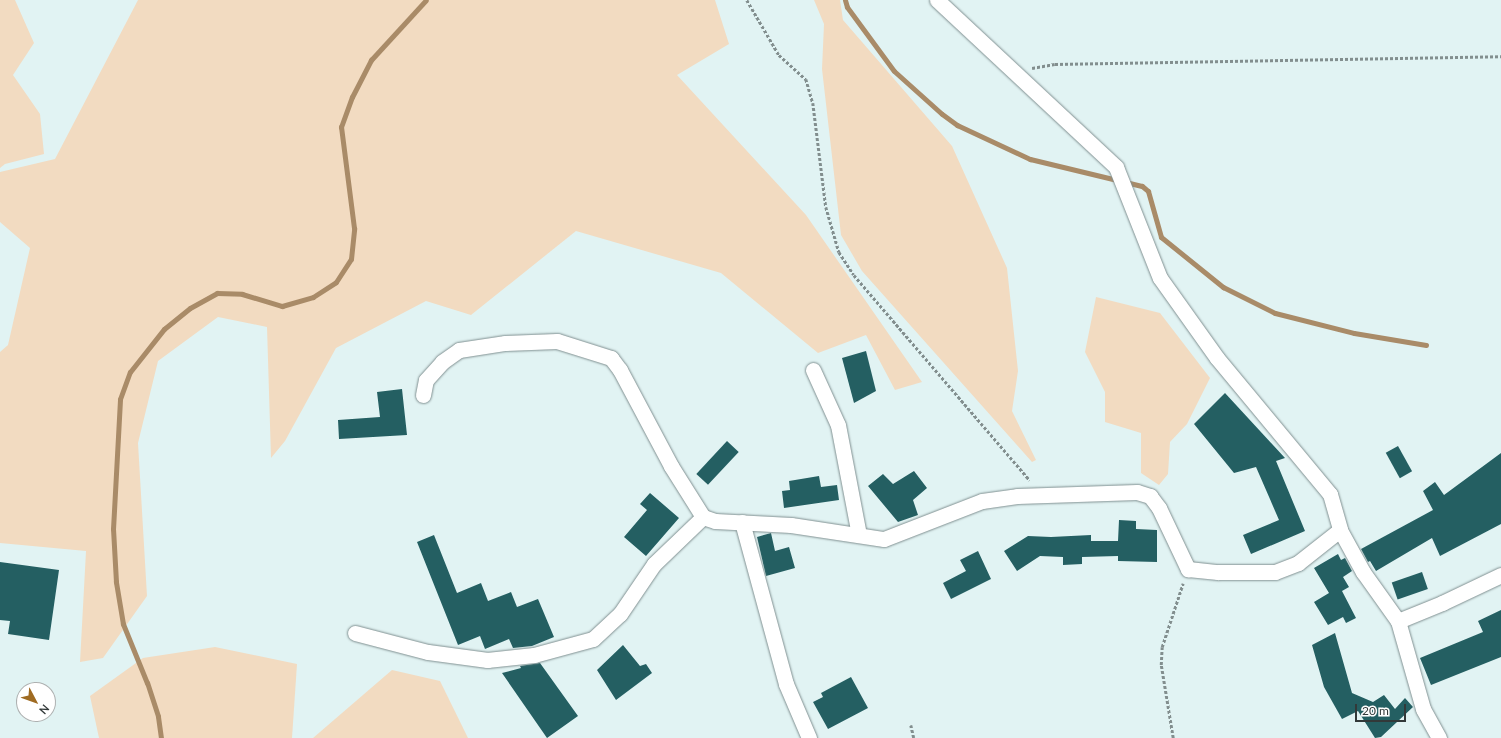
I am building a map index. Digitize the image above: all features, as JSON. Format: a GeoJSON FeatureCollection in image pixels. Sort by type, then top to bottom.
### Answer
{"type":"FeatureCollection","features":[{"type":"Feature","properties":{"kind":"street"},"geometry":{"type":"LineString","coordinates":[[938,0],[1116,167],[1160,278],[1217,358],[1330,494],[1340,530],[1363,572],[1398,621],[1423,709],[1439,738]]}},
{"type":"Feature","properties":{"kind":"street"},"geometry":{"type":"LineString","coordinates":[[423,395],[426,380],[442,362],[460,350],[505,343],[557,341],[611,358],[620,370],[671,466],[703,517],[716,521],[791,525],[884,539],[982,501],[1043,496],[1137,492],[1150,496],[1159,508],[1188,569],[1275,572],[1298,563],[1340,530]]}},
{"type":"Feature","properties":{"kind":"street"},"geometry":{"type":"LineString","coordinates":[[813,370],[838,425],[859,535]]}},
{"type":"Feature","properties":{"kind":"street"},"geometry":{"type":"LineString","coordinates":[[355,633],[428,652],[487,660],[534,654],[593,638],[620,614],[654,564],[703,517]]}},
{"type":"Feature","properties":{"kind":"street"},"geometry":{"type":"LineString","coordinates":[[742,522],[786,684],[809,738]]}},
{"type":"Feature","properties":{"kind":"street"},"geometry":{"type":"LineString","coordinates":[[1398,621],[1442,603],[1501,575]]}},
{"type":"Feature","properties":{"kind":"path"},"geometry":{"type":"LineString","coordinates":[[747,0],[779,55],[806,79],[813,103],[826,207],[839,252],[854,275],[1043,496]]}},
{"type":"Feature","properties":{"kind":"path"},"geometry":{"type":"LineString","coordinates":[[1016,72],[1055,64],[1501,56]]}},
{"type":"Feature","properties":{"kind":"path"},"geometry":{"type":"LineString","coordinates":[[1173,738],[1162,672],[1162,647],[1188,569]]}},
{"type":"Feature","properties":{"kind":"path"},"geometry":{"type":"LineString","coordinates":[[912,725],[914,738]]}},
{"type":"Feature","properties":{"kind":"shaded area"},"geometry":{"type":"Polygon","coordinates":[[[0,0],[15,0],[34,43],[13,75],[40,114],[44,154],[5,164],[0,168],[0,0]]]}},
{"type":"Feature","properties":{"kind":"shaded area"},"geometry":{"type":"Polygon","coordinates":[[[138,0],[715,0],[729,44],[677,75],[806,215],[922,382],[895,390],[866,335],[818,353],[721,273],[576,231],[471,315],[426,301],[336,348],[285,441],[271,458],[267,327],[218,317],[158,361],[138,443],[147,596],[103,658],[80,662],[86,551],[0,543],[0,352],[8,345],[30,248],[0,222],[0,172],[55,159],[138,0]]]}},
{"type":"Feature","properties":{"kind":"shaded area"},"geometry":{"type":"Polygon","coordinates":[[[814,0],[840,0],[843,20],[952,146],[1007,268],[1018,371],[1012,411],[1036,460],[1032,462],[862,271],[841,235],[822,69],[824,24],[814,0]]]}},
{"type":"Feature","properties":{"kind":"shaded area"},"geometry":{"type":"Polygon","coordinates":[[[1096,297],[1160,313],[1210,378],[1187,424],[1170,442],[1168,474],[1159,485],[1141,473],[1141,433],[1105,422],[1105,392],[1085,352],[1096,297]]]}},
{"type":"Feature","properties":{"kind":"shaded area"},"geometry":{"type":"Polygon","coordinates":[[[215,647],[297,664],[292,738],[99,738],[90,696],[143,658],[215,647]]]}},
{"type":"Feature","properties":{"kind":"shaded area"},"geometry":{"type":"Polygon","coordinates":[[[392,670],[440,681],[468,738],[313,738],[392,670]]]}},
{"type":"Feature","properties":{"kind":"building"},"geometry":{"type":"Polygon","coordinates":[[[866,351],[876,391],[854,403],[842,358],[866,351]]]}},
{"type":"Feature","properties":{"kind":"building"},"geometry":{"type":"Polygon","coordinates":[[[402,389],[407,435],[339,439],[338,420],[380,417],[377,392],[402,389]]]}},
{"type":"Feature","properties":{"kind":"building"},"geometry":{"type":"Polygon","coordinates":[[[1225,393],[1285,458],[1276,461],[1305,531],[1251,554],[1243,535],[1279,520],[1256,467],[1234,473],[1194,424],[1225,393]]]}},
{"type":"Feature","properties":{"kind":"building"},"geometry":{"type":"Polygon","coordinates":[[[727,441],[739,452],[708,485],[696,474],[727,441]]]}},
{"type":"Feature","properties":{"kind":"building"},"geometry":{"type":"Polygon","coordinates":[[[1398,446],[1412,471],[1400,478],[1386,453],[1398,446]]]}},
{"type":"Feature","properties":{"kind":"building"},"geometry":{"type":"Polygon","coordinates":[[[1501,453],[1501,524],[1440,556],[1432,538],[1376,571],[1370,561],[1368,562],[1361,549],[1433,510],[1423,491],[1435,482],[1444,495],[1501,453]]]}},
{"type":"Feature","properties":{"kind":"building"},"geometry":{"type":"Polygon","coordinates":[[[914,471],[927,488],[913,500],[918,515],[898,522],[868,486],[883,474],[893,484],[914,471]]]}},
{"type":"Feature","properties":{"kind":"building"},"geometry":{"type":"Polygon","coordinates":[[[819,476],[821,487],[837,485],[839,500],[784,508],[782,491],[790,490],[789,481],[819,476]]]}},
{"type":"Feature","properties":{"kind":"building"},"geometry":{"type":"Polygon","coordinates":[[[650,493],[679,518],[646,556],[624,537],[647,510],[640,504],[650,493]]]}},
{"type":"Feature","properties":{"kind":"building"},"geometry":{"type":"Polygon","coordinates":[[[1119,520],[1136,521],[1136,529],[1157,530],[1157,562],[1118,561],[1118,556],[1082,557],[1082,564],[1063,565],[1063,557],[1040,556],[1017,571],[1004,551],[1028,536],[1051,537],[1091,535],[1091,541],[1118,541],[1119,520]]]}},
{"type":"Feature","properties":{"kind":"building"},"geometry":{"type":"Polygon","coordinates":[[[771,533],[775,551],[789,547],[795,568],[766,576],[757,537],[771,533]]]}},
{"type":"Feature","properties":{"kind":"building"},"geometry":{"type":"Polygon","coordinates":[[[434,535],[457,593],[481,583],[488,601],[511,592],[517,607],[538,599],[554,637],[532,646],[513,648],[509,639],[485,649],[480,636],[458,645],[417,542],[434,535]]]}},
{"type":"Feature","properties":{"kind":"building"},"geometry":{"type":"Polygon","coordinates":[[[978,551],[991,579],[951,599],[943,583],[966,571],[960,560],[978,551]]]}},
{"type":"Feature","properties":{"kind":"building"},"geometry":{"type":"Polygon","coordinates":[[[1338,554],[1341,560],[1345,558],[1352,571],[1343,577],[1349,587],[1342,591],[1356,618],[1346,623],[1343,617],[1328,625],[1314,602],[1329,593],[1314,568],[1338,554]]]}},
{"type":"Feature","properties":{"kind":"building"},"geometry":{"type":"Polygon","coordinates":[[[0,562],[59,570],[49,640],[8,634],[10,621],[0,620],[0,562]]]}},
{"type":"Feature","properties":{"kind":"building"},"geometry":{"type":"Polygon","coordinates":[[[1422,572],[1428,589],[1398,599],[1392,582],[1422,572]]]}},
{"type":"Feature","properties":{"kind":"building"},"geometry":{"type":"Polygon","coordinates":[[[1501,610],[1501,657],[1431,685],[1420,658],[1483,632],[1478,621],[1501,610]]]}},
{"type":"Feature","properties":{"kind":"building"},"geometry":{"type":"Polygon","coordinates":[[[1335,633],[1352,693],[1373,702],[1384,695],[1395,709],[1405,698],[1413,707],[1381,737],[1375,738],[1358,711],[1342,719],[1324,687],[1312,645],[1335,633]]]}},
{"type":"Feature","properties":{"kind":"building"},"geometry":{"type":"Polygon","coordinates":[[[623,645],[640,666],[646,664],[652,673],[616,700],[597,670],[623,645]]]}},
{"type":"Feature","properties":{"kind":"building"},"geometry":{"type":"Polygon","coordinates":[[[540,663],[578,716],[547,738],[502,673],[521,668],[520,666],[540,663]]]}},
{"type":"Feature","properties":{"kind":"building"},"geometry":{"type":"Polygon","coordinates":[[[851,677],[868,708],[828,729],[813,702],[823,697],[821,693],[851,677]]]}},
{"type":"Feature","properties":{"kind":"waterway"},"geometry":{"type":"LineString","coordinates":[[161,738],[158,716],[147,683],[123,624],[116,582],[113,529],[120,399],[130,372],[164,329],[190,308],[217,293],[242,294],[282,306],[313,297],[336,282],[351,259],[354,228],[341,127],[352,97],[371,60],[426,0]]}},
{"type":"Feature","properties":{"kind":"waterway"},"geometry":{"type":"LineString","coordinates":[[845,0],[847,7],[894,71],[942,114],[957,125],[1030,159],[1142,186],[1148,191],[1161,237],[1223,287],[1275,313],[1354,333],[1426,345]]}}]}
